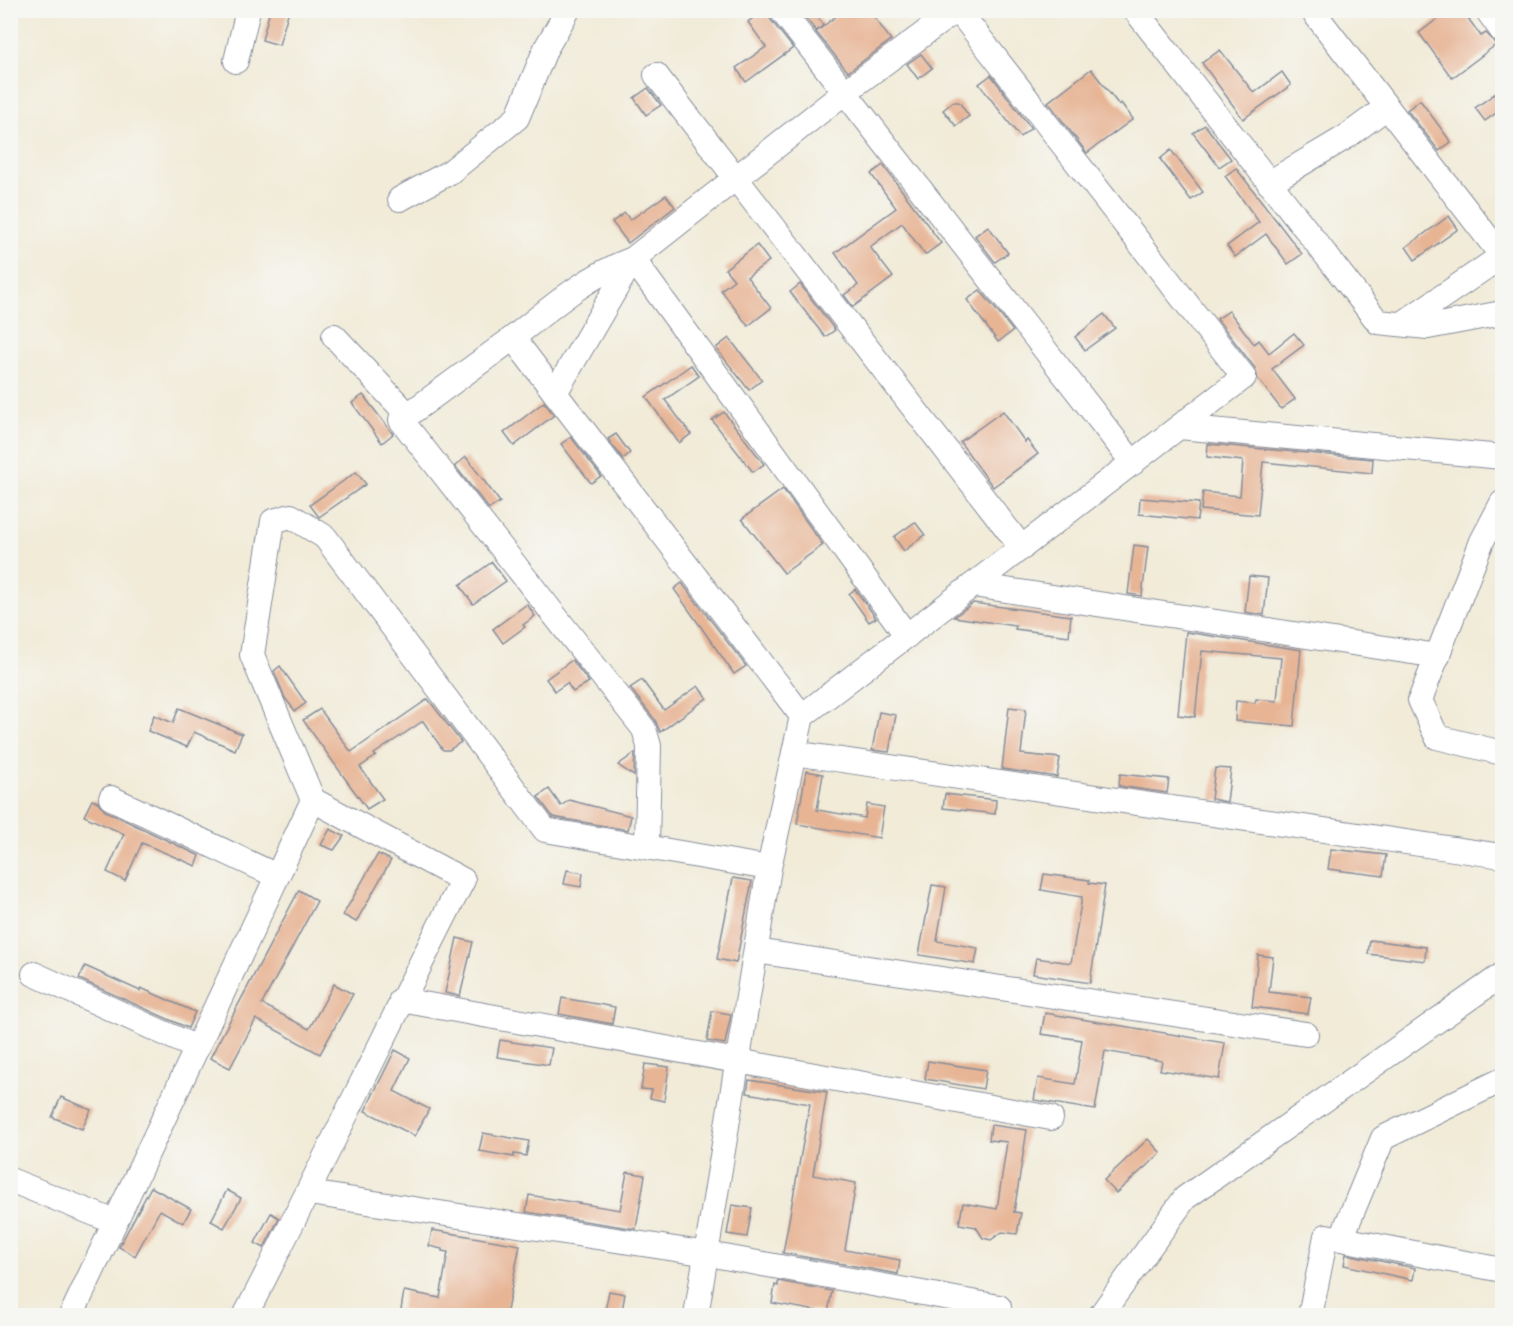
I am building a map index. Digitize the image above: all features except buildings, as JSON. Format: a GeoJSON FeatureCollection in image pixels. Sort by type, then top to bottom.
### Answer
{"type":"FeatureCollection","features":[{"type":"Feature","properties":{"kind":"street"},"geometry":{"type":"LineString","coordinates":[[236,61],[248,10]]}},
{"type":"Feature","properties":{"kind":"street"},"geometry":{"type":"LineString","coordinates":[[400,199],[450,172],[517,118],[546,48],[568,10]]}},
{"type":"Feature","properties":{"kind":"street"},"geometry":{"type":"LineString","coordinates":[[781,10],[1133,463]]}},
{"type":"Feature","properties":{"kind":"street"},"geometry":{"type":"LineString","coordinates":[[647,847],[650,746],[644,729],[401,420],[513,338],[557,302],[614,266],[633,259],[845,92],[957,10],[1244,377],[802,716],[769,868],[696,1316]]}},
{"type":"Feature","properties":{"kind":"street"},"geometry":{"type":"LineString","coordinates":[[1135,10],[1378,322],[1428,327],[1503,314]]}},
{"type":"Feature","properties":{"kind":"street"},"geometry":{"type":"LineString","coordinates":[[1312,10],[1502,256],[1402,324]]}},
{"type":"Feature","properties":{"kind":"street"},"geometry":{"type":"LineString","coordinates":[[1487,10],[1503,31]]}},
{"type":"Feature","properties":{"kind":"street"},"geometry":{"type":"LineString","coordinates":[[656,75],[1022,548]]}},
{"type":"Feature","properties":{"kind":"street"},"geometry":{"type":"LineString","coordinates":[[1269,183],[1346,137],[1387,107]]}},
{"type":"Feature","properties":{"kind":"street"},"geometry":{"type":"LineString","coordinates":[[555,393],[633,259]]}},
{"type":"Feature","properties":{"kind":"street"},"geometry":{"type":"LineString","coordinates":[[633,259],[907,636]]}},
{"type":"Feature","properties":{"kind":"street"},"geometry":{"type":"LineString","coordinates":[[334,336],[408,415]]}},
{"type":"Feature","properties":{"kind":"street"},"geometry":{"type":"LineString","coordinates":[[513,338],[802,716]]}},
{"type":"Feature","properties":{"kind":"street"},"geometry":{"type":"LineString","coordinates":[[1179,427],[1503,457]]}},
{"type":"Feature","properties":{"kind":"street"},"geometry":{"type":"LineString","coordinates":[[1503,503],[1482,541],[1420,700],[1437,737],[1503,753]]}},
{"type":"Feature","properties":{"kind":"street"},"geometry":{"type":"LineString","coordinates":[[246,1316],[309,1193],[401,1000],[463,880],[313,800],[252,655],[273,521],[291,516],[325,537],[545,830],[769,868]]}},
{"type":"Feature","properties":{"kind":"street"},"geometry":{"type":"LineString","coordinates":[[973,585],[1438,656]]}},
{"type":"Feature","properties":{"kind":"street"},"geometry":{"type":"LineString","coordinates":[[794,753],[1503,856]]}},
{"type":"Feature","properties":{"kind":"street"},"geometry":{"type":"LineString","coordinates":[[111,798],[277,876]]}},
{"type":"Feature","properties":{"kind":"street"},"geometry":{"type":"LineString","coordinates":[[71,1316],[313,800]]}},
{"type":"Feature","properties":{"kind":"street"},"geometry":{"type":"LineString","coordinates":[[756,951],[1306,1034]]}},
{"type":"Feature","properties":{"kind":"street"},"geometry":{"type":"LineString","coordinates":[[34,974],[197,1048]]}},
{"type":"Feature","properties":{"kind":"street"},"geometry":{"type":"LineString","coordinates":[[1100,1316],[1185,1198],[1503,975]]}},
{"type":"Feature","properties":{"kind":"street"},"geometry":{"type":"LineString","coordinates":[[401,1000],[1051,1118]]}},
{"type":"Feature","properties":{"kind":"street"},"geometry":{"type":"LineString","coordinates":[[1341,1239],[1383,1138],[1503,1080]]}},
{"type":"Feature","properties":{"kind":"street"},"geometry":{"type":"LineString","coordinates":[[10,1180],[115,1222]]}},
{"type":"Feature","properties":{"kind":"street"},"geometry":{"type":"LineString","coordinates":[[309,1193],[999,1307]]}},
{"type":"Feature","properties":{"kind":"street"},"geometry":{"type":"LineString","coordinates":[[1310,1316],[1326,1236],[1503,1270]]}}]}
